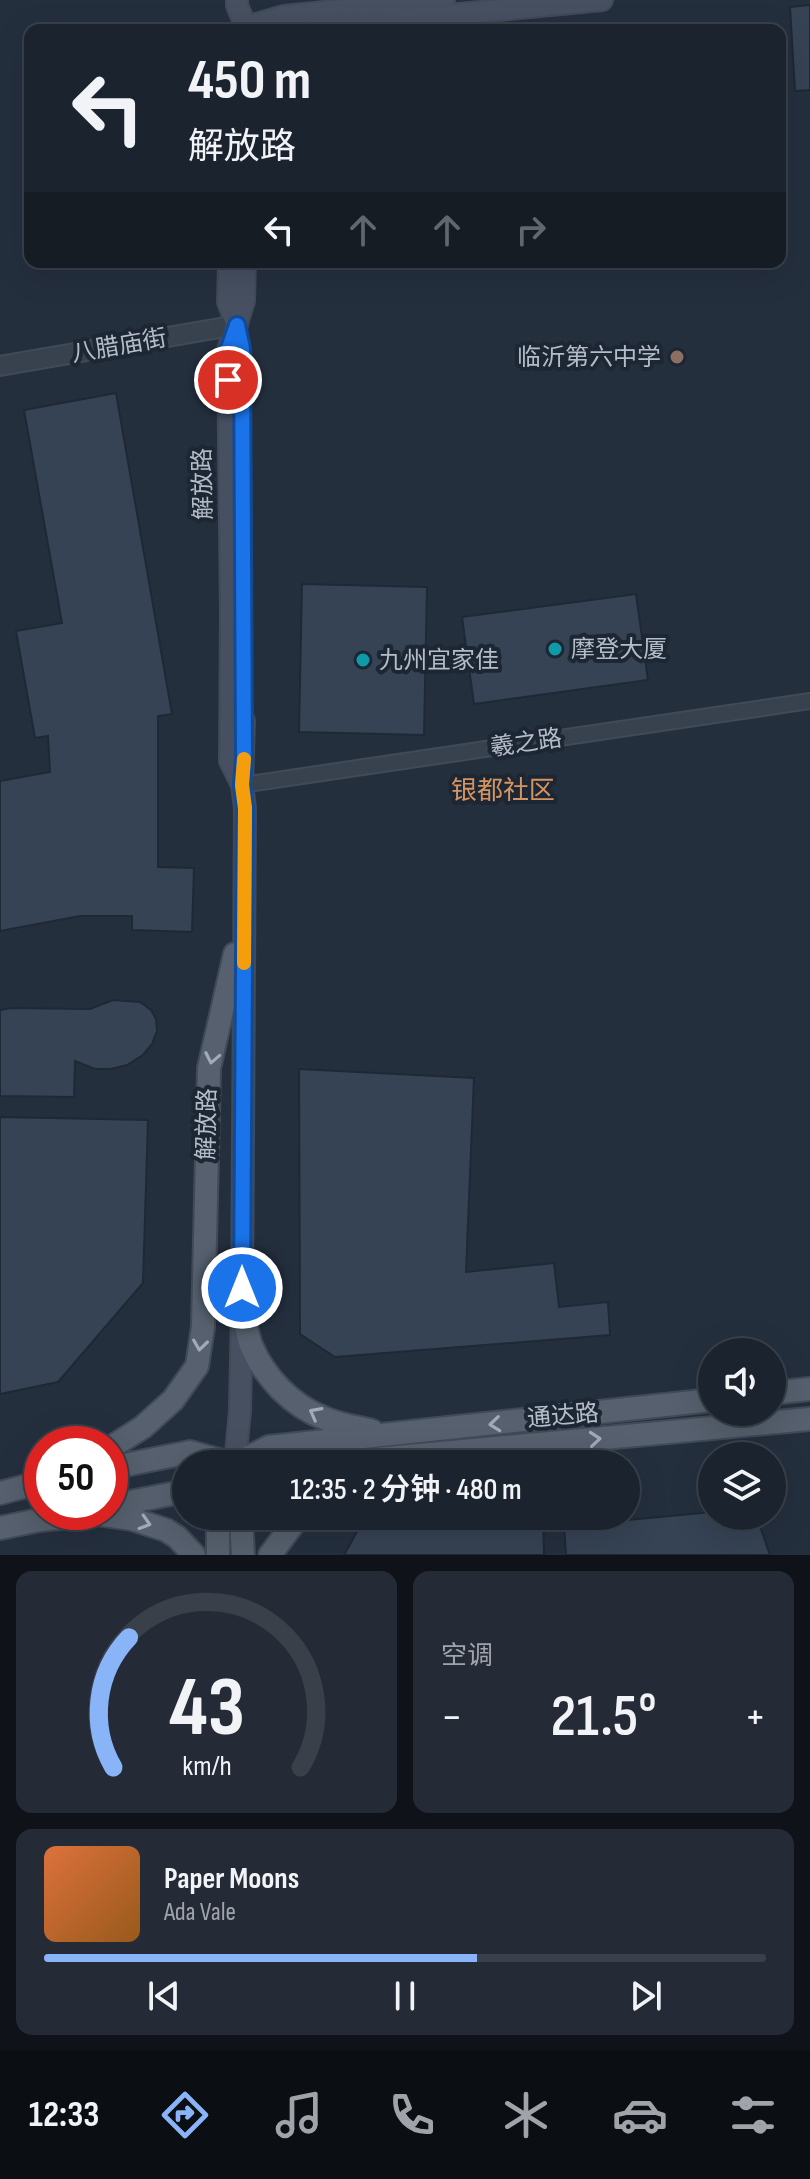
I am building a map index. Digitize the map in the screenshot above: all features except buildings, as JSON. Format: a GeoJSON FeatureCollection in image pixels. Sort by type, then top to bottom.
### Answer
{"type":"FeatureCollection","features":[{"type":"Feature","properties":{"kind":"main road"},"geometry":{"type":"LineString","coordinates":[[237,0],[244,24]]}},
{"type":"Feature","properties":{"kind":"main road"},"geometry":{"type":"LineString","coordinates":[[247,24],[251,0]]}},
{"type":"Feature","properties":{"kind":"main road"},"geometry":{"type":"LineString","coordinates":[[261,24],[284,16],[444,0]]}},
{"type":"Feature","properties":{"kind":"main road"},"geometry":{"type":"LineString","coordinates":[[357,24],[602,0]]}},
{"type":"Feature","properties":{"kind":"main road","name":"解放路"},"geometry":{"type":"LineString","coordinates":[[229,268],[228,302],[237,325]]}},
{"type":"Feature","properties":{"kind":"main road","name":"解放路"},"geometry":{"type":"LineString","coordinates":[[242,785],[236,808],[229,1411],[235,1464],[240,1410],[242,1309],[245,808],[242,785],[230,761],[228,351],[244,301],[245,268]]}},
{"type":"Feature","properties":{"kind":"main road"},"geometry":{"type":"LineString","coordinates":[[128,1437],[173,1400],[197,1366],[203,1327],[209,1068],[235,954]]}},
{"type":"Feature","properties":{"kind":"main road"},"geometry":{"type":"LineString","coordinates":[[242,1309],[251,1345],[277,1387],[305,1408],[384,1450]]}},
{"type":"Feature","properties":{"kind":"main road"},"geometry":{"type":"LineString","coordinates":[[786,1392],[810,1389]]}},
{"type":"Feature","properties":{"kind":"main road","name":"通达路"},"geometry":{"type":"LineString","coordinates":[[400,1450],[698,1402]]}},
{"type":"Feature","properties":{"kind":"main road","name":"通达路"},"geometry":{"type":"LineString","coordinates":[[414,1450],[810,1419]]}},
{"type":"Feature","properties":{"kind":"main road","name":"通达路"},"geometry":{"type":"LineString","coordinates":[[263,1450],[269,1447],[340,1450]]}},
{"type":"Feature","properties":{"kind":"main road","name":"通达路"},"geometry":{"type":"LineString","coordinates":[[128,1464],[172,1456]]}},
{"type":"Feature","properties":{"kind":"main road"},"geometry":{"type":"LineString","coordinates":[[0,1493],[24,1487]]}},
{"type":"Feature","properties":{"kind":"main road"},"geometry":{"type":"LineString","coordinates":[[128,1502],[172,1494]]}},
{"type":"Feature","properties":{"kind":"main road"},"geometry":{"type":"LineString","coordinates":[[128,1518],[166,1530],[194,1555]]}},
{"type":"Feature","properties":{"kind":"main road"},"geometry":{"type":"LineString","coordinates":[[0,1528],[24,1523]]}},
{"type":"Feature","properties":{"kind":"main road"},"geometry":{"type":"LineString","coordinates":[[218,1530],[218,1555]]}},
{"type":"Feature","properties":{"kind":"main road"},"geometry":{"type":"LineString","coordinates":[[242,1530],[243,1555]]}},
{"type":"Feature","properties":{"kind":"main road"},"geometry":{"type":"LineString","coordinates":[[270,1555],[289,1530]]}},
{"type":"Feature","properties":{"kind":"street","name":"八腊庙街"},"geometry":{"type":"LineString","coordinates":[[0,366],[237,325]]}},
{"type":"Feature","properties":{"kind":"street","name":"羲之路"},"geometry":{"type":"LineString","coordinates":[[242,785],[810,701]]}},
{"type":"Feature","properties":{"kind":"slow traffic"},"geometry":{"type":"LineString","coordinates":[[244,759],[244,963]]}},
{"type":"Feature","properties":{"kind":"place","name":"临沂第六中学"},"geometry":{"type":"Point","coordinates":[677,357]}},
{"type":"Feature","properties":{"kind":"place","name":"摩登大厦"},"geometry":{"type":"Point","coordinates":[555,649]}},
{"type":"Feature","properties":{"kind":"place","name":"九州宜家佳"},"geometry":{"type":"Point","coordinates":[363,660]}},
{"type":"Feature","properties":{"kind":"district","name":"银都社区"},"geometry":{"type":"Point","coordinates":[503,791]}},
{"type":"Feature","properties":{"kind":"route"},"geometry":{"type":"LineString","coordinates":[[228,380],[228,351],[237,325],[242,349],[242,785],[245,808],[242,1288]]}}]}
